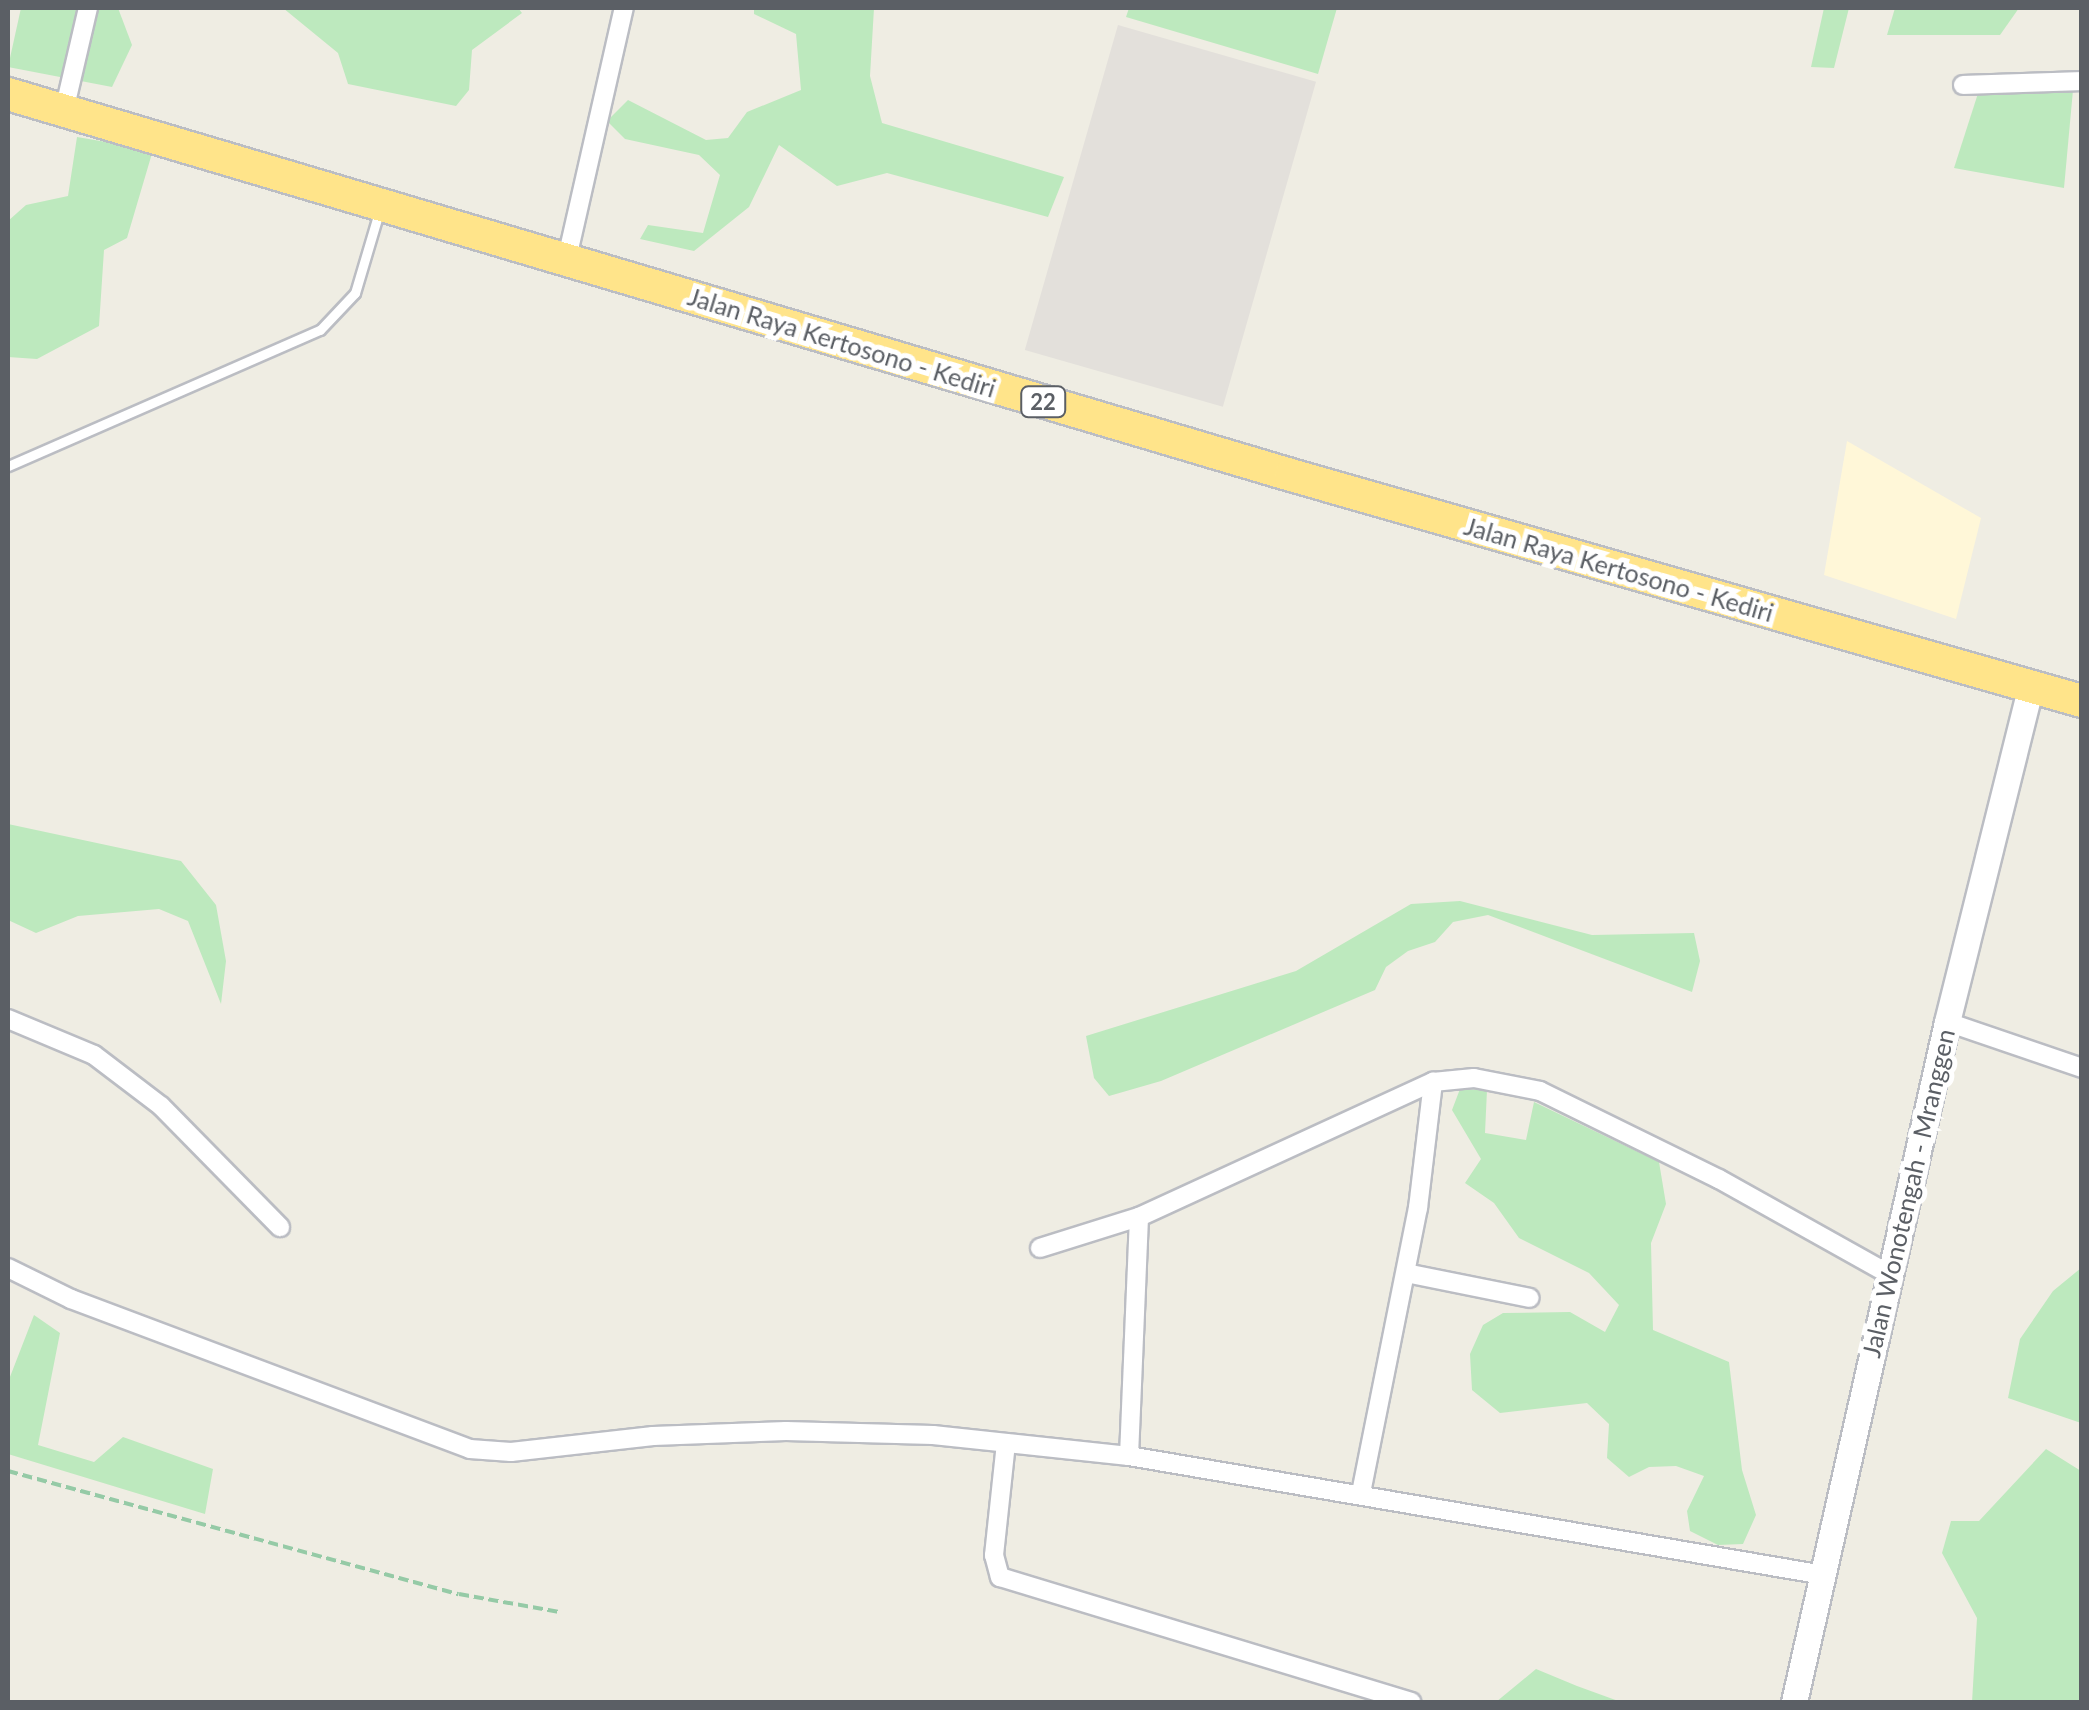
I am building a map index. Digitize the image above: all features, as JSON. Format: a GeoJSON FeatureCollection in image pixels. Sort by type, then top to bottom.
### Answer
{"type":"FeatureCollection","features":[{"type":"Feature","properties":{"kind":"highway","name":"Jalan Raya Kertosono - Kediri"},"geometry":{"type":"LineString","coordinates":[[8,94],[1291,475],[2082,701]]}},
{"type":"Feature","properties":{"kind":"street"},"geometry":{"type":"LineString","coordinates":[[64,111],[88,8]]}},
{"type":"Feature","properties":{"kind":"street"},"geometry":{"type":"LineString","coordinates":[[567,258],[624,8]]}},
{"type":"Feature","properties":{"kind":"street"},"geometry":{"type":"LineString","coordinates":[[1963,85],[2082,81]]}},
{"type":"Feature","properties":{"kind":"street","name":"Jalan Wonotengah - Mranggen"},"geometry":{"type":"LineString","coordinates":[[1794,1702],[1947,1022],[2031,686]]}},
{"type":"Feature","properties":{"kind":"street"},"geometry":{"type":"LineString","coordinates":[[8,1019],[94,1056],[161,1106],[280,1227]]}},
{"type":"Feature","properties":{"kind":"street"},"geometry":{"type":"LineString","coordinates":[[1947,1022],[2082,1068]]}},
{"type":"Feature","properties":{"kind":"street"},"geometry":{"type":"LineString","coordinates":[[1040,1248],[1140,1217],[1433,1082],[1474,1078],[1540,1091],[1719,1179],[1889,1274]]}},
{"type":"Feature","properties":{"kind":"street"},"geometry":{"type":"LineString","coordinates":[[1361,1493],[1406,1273],[1433,1082]]}},
{"type":"Feature","properties":{"kind":"street"},"geometry":{"type":"LineString","coordinates":[[1129,1456],[1140,1217]]}},
{"type":"Feature","properties":{"kind":"street"},"geometry":{"type":"LineString","coordinates":[[8,1268],[70,1300],[470,1449],[511,1452],[786,1430],[1006,1443],[1129,1456],[1361,1493],[1824,1575]]}},
{"type":"Feature","properties":{"kind":"street"},"geometry":{"type":"LineString","coordinates":[[1406,1273],[1530,1298]]}},
{"type":"Feature","properties":{"kind":"street"},"geometry":{"type":"LineString","coordinates":[[1006,1443],[994,1554],[1000,1577],[1411,1702]]}},
{"type":"Feature","properties":{"kind":"lane"},"geometry":{"type":"LineString","coordinates":[[8,466],[320,330],[355,293],[381,205]]}},
{"type":"Feature","properties":{"kind":"path"},"geometry":{"type":"LineString","coordinates":[[8,1471],[459,1594],[559,1612]]}},
{"type":"Feature","properties":{"kind":"shaded area"},"geometry":{"type":"Polygon","coordinates":[[[1118,25],[1316,82],[1223,407],[1025,350],[1118,25]]]}},
{"type":"Feature","properties":{"kind":"shaded area"},"geometry":{"type":"Polygon","coordinates":[[[1847,441],[1981,518],[1956,619],[1824,575],[1847,441]]]}},
{"type":"Feature","properties":{"kind":"green space"},"geometry":{"type":"Polygon","coordinates":[[[21,8],[118,8],[132,45],[112,87],[8,67],[21,8]]]}},
{"type":"Feature","properties":{"kind":"green space"},"geometry":{"type":"Polygon","coordinates":[[[283,8],[518,8],[522,13],[472,50],[469,90],[456,106],[348,84],[338,53],[283,8]]]}},
{"type":"Feature","properties":{"kind":"green space"},"geometry":{"type":"Polygon","coordinates":[[[754,8],[874,8],[870,76],[882,123],[1064,177],[1048,217],[887,173],[837,186],[779,145],[749,207],[694,251],[640,239],[648,225],[703,233],[720,175],[699,155],[625,139],[607,121],[628,100],[706,140],[728,138],[747,112],[801,90],[796,34],[754,14],[754,8]]]}},
{"type":"Feature","properties":{"kind":"green space"},"geometry":{"type":"Polygon","coordinates":[[[1129,8],[1337,8],[1318,74],[1126,17],[1129,8]]]}},
{"type":"Feature","properties":{"kind":"green space"},"geometry":{"type":"Polygon","coordinates":[[[1824,8],[1849,8],[1834,68],[1811,67],[1824,8]]]}},
{"type":"Feature","properties":{"kind":"green space"},"geometry":{"type":"Polygon","coordinates":[[[1895,8],[2019,8],[2000,35],[1887,35],[1895,8]]]}},
{"type":"Feature","properties":{"kind":"green space"},"geometry":{"type":"Polygon","coordinates":[[[2074,79],[2064,188],[1954,168],[1981,84],[2074,79]]]}},
{"type":"Feature","properties":{"kind":"green space"},"geometry":{"type":"Polygon","coordinates":[[[77,137],[153,150],[127,238],[104,250],[99,326],[37,359],[8,357],[8,221],[26,205],[68,196],[77,137]]]}},
{"type":"Feature","properties":{"kind":"green space"},"geometry":{"type":"Polygon","coordinates":[[[8,824],[181,861],[216,905],[226,961],[221,1004],[188,921],[159,909],[78,916],[36,933],[8,920],[8,824]]]}},
{"type":"Feature","properties":{"kind":"green space"},"geometry":{"type":"Polygon","coordinates":[[[1460,901],[1592,935],[1694,933],[1700,961],[1692,992],[1488,915],[1453,922],[1435,942],[1408,951],[1386,967],[1375,990],[1161,1081],[1109,1096],[1094,1078],[1086,1036],[1296,971],[1411,904],[1460,901]]]}},
{"type":"Feature","properties":{"kind":"green space"},"geometry":{"type":"Polygon","coordinates":[[[1460,1089],[1487,1090],[1485,1133],[1526,1140],[1534,1102],[1659,1162],[1666,1204],[1651,1243],[1653,1330],[1729,1362],[1742,1470],[1756,1515],[1743,1544],[1718,1545],[1690,1531],[1687,1511],[1704,1476],[1676,1466],[1649,1467],[1629,1477],[1607,1458],[1609,1424],[1587,1403],[1500,1413],[1472,1390],[1470,1354],[1483,1325],[1503,1313],[1570,1312],[1605,1332],[1619,1305],[1589,1273],[1519,1238],[1494,1203],[1465,1183],[1481,1159],[1452,1110],[1460,1089]]]}},
{"type":"Feature","properties":{"kind":"green space"},"geometry":{"type":"Polygon","coordinates":[[[2081,1268],[2081,1423],[2008,1398],[2020,1339],[2053,1291],[2081,1268]]]}},
{"type":"Feature","properties":{"kind":"green space"},"geometry":{"type":"Polygon","coordinates":[[[34,1315],[60,1333],[38,1445],[94,1462],[123,1437],[213,1469],[205,1514],[8,1454],[8,1382],[34,1315]]]}},
{"type":"Feature","properties":{"kind":"green space"},"geometry":{"type":"Polygon","coordinates":[[[2046,1449],[2081,1471],[2081,1702],[1972,1702],[1977,1618],[1942,1553],[1951,1521],[1979,1521],[2046,1449]]]}},
{"type":"Feature","properties":{"kind":"green space"},"geometry":{"type":"Polygon","coordinates":[[[1536,1669],[1577,1686],[1621,1702],[1496,1702],[1536,1669]]]}}]}
